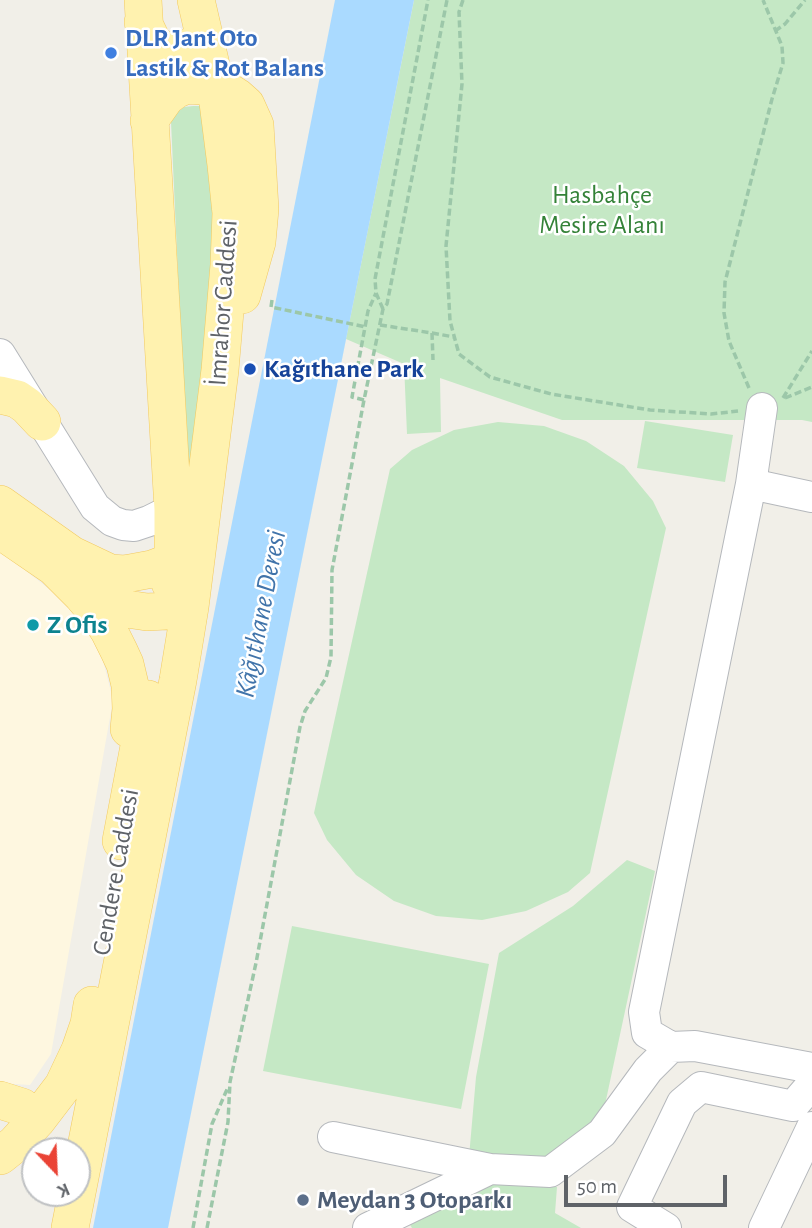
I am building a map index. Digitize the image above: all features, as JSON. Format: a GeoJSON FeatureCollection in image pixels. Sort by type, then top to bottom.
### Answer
{"type":"FeatureCollection","features":[{"type":"Feature","properties":{"kind":"main road"},"geometry":{"type":"LineString","coordinates":[[143,11],[152,41],[162,50],[172,51],[190,47],[198,41],[199,16]]}},
{"type":"Feature","properties":{"kind":"main road","name":"İmrahor Caddesi"},"geometry":{"type":"LineString","coordinates":[[143,11],[173,509],[173,561]]}},
{"type":"Feature","properties":{"kind":"main road"},"geometry":{"type":"LineString","coordinates":[[149,121],[159,106],[177,89],[187,85],[216,87],[199,16]]}},
{"type":"Feature","properties":{"kind":"main road","name":"İmrahor Caddesi"},"geometry":{"type":"LineString","coordinates":[[178,609],[220,370],[255,251],[260,209],[255,125],[246,105],[237,96],[216,87]]}},
{"type":"Feature","properties":{"kind":"main road"},"geometry":{"type":"LineString","coordinates":[[0,395],[17,399],[42,422]]}},
{"type":"Feature","properties":{"kind":"main road"},"geometry":{"type":"LineString","coordinates":[[0,504],[72,555],[110,573],[125,574],[152,569],[173,561]]}},
{"type":"Feature","properties":{"kind":"main road"},"geometry":{"type":"LineString","coordinates":[[0,530],[113,603],[127,609],[147,612],[178,609]]}},
{"type":"Feature","properties":{"kind":"main road","name":"Cendere Caddesi"},"geometry":{"type":"LineString","coordinates":[[70,1228],[178,680],[178,609],[173,561]]}},
{"type":"Feature","properties":{"kind":"main road"},"geometry":{"type":"LineString","coordinates":[[54,567],[98,614],[125,664],[131,699],[128,761],[132,778]]}},
{"type":"Feature","properties":{"kind":"main road","name":"Cendere Caddesi"},"geometry":{"type":"LineString","coordinates":[[0,1156],[15,1144],[36,1136],[71,1071],[89,1024],[132,778],[178,609]]}},
{"type":"Feature","properties":{"kind":"main road"},"geometry":{"type":"LineString","coordinates":[[0,1100],[22,1107],[36,1136],[28,1151],[14,1154],[0,1162]]}},
{"type":"Feature","properties":{"kind":"main road"},"geometry":{"type":"LineString","coordinates":[[51,1228],[53,1207]]}},
{"type":"Feature","properties":{"kind":"street"},"geometry":{"type":"LineString","coordinates":[[0,354],[95,507],[123,526],[134,526],[173,509]]}},
{"type":"Feature","properties":{"kind":"street"},"geometry":{"type":"LineString","coordinates":[[757,409],[751,484],[644,1012],[647,1033],[671,1047],[695,1046],[812,1068]]}},
{"type":"Feature","properties":{"kind":"street"},"geometry":{"type":"LineString","coordinates":[[751,484],[812,497]]}},
{"type":"Feature","properties":{"kind":"street"},"geometry":{"type":"LineString","coordinates":[[333,1137],[490,1169],[550,1172],[602,1133],[648,1070],[671,1047]]}},
{"type":"Feature","properties":{"kind":"street"},"geometry":{"type":"LineString","coordinates":[[666,1228],[632,1207],[682,1103],[701,1087],[793,1106],[812,1084]]}},
{"type":"Feature","properties":{"kind":"street"},"geometry":{"type":"LineString","coordinates":[[764,1228],[812,1127]]}},
{"type":"Feature","properties":{"kind":"street"},"geometry":{"type":"LineString","coordinates":[[379,1226],[490,1169]]}},
{"type":"Feature","properties":{"kind":"path"},"geometry":{"type":"LineString","coordinates":[[383,309],[376,293],[375,279],[428,0]]}},
{"type":"Feature","properties":{"kind":"path"},"geometry":{"type":"LineString","coordinates":[[207,1228],[228,1122],[230,1082],[256,962],[300,727],[305,711],[326,678],[331,657],[332,570],[364,400],[383,309],[387,304],[447,0]]}},
{"type":"Feature","properties":{"kind":"path"},"geometry":{"type":"LineString","coordinates":[[463,0],[459,12],[462,84],[446,246],[450,320],[459,354],[490,377],[551,394],[650,410],[711,414],[757,409],[729,341],[724,313],[724,282],[783,63],[782,46],[763,0]]}},
{"type":"Feature","properties":{"kind":"path"},"geometry":{"type":"LineString","coordinates":[[775,32],[805,0]]}},
{"type":"Feature","properties":{"kind":"path"},"geometry":{"type":"LineString","coordinates":[[364,400],[352,397],[368,311],[376,293]]}},
{"type":"Feature","properties":{"kind":"path"},"geometry":{"type":"LineString","coordinates":[[271,307],[366,327]]}},
{"type":"Feature","properties":{"kind":"path"},"geometry":{"type":"LineString","coordinates":[[380,325],[454,337]]}},
{"type":"Feature","properties":{"kind":"path"},"geometry":{"type":"LineString","coordinates":[[432,333],[433,360]]}},
{"type":"Feature","properties":{"kind":"path"},"geometry":{"type":"LineString","coordinates":[[812,351],[782,400],[812,387]]}},
{"type":"Feature","properties":{"kind":"path"},"geometry":{"type":"LineString","coordinates":[[192,1228],[212,1124],[230,1082]]}},
{"type":"Feature","properties":{"kind":"shaded area"},"geometry":{"type":"Polygon","coordinates":[[[0,550],[94,625],[113,700],[51,1054],[30,1085],[0,1083],[0,550]]]}},
{"type":"Feature","properties":{"kind":"green space","name":"Hasbahçe Mesire Alanı"},"geometry":{"type":"Polygon","coordinates":[[[414,0],[812,0],[812,422],[562,420],[440,378],[441,432],[407,434],[404,364],[346,339],[414,0]]]}},
{"type":"Feature","properties":{"kind":"green space"},"geometry":{"type":"Polygon","coordinates":[[[201,106],[217,210],[192,473],[187,473],[171,122],[172,117],[184,107],[201,106]]]}},
{"type":"Feature","properties":{"kind":"green space"},"geometry":{"type":"Polygon","coordinates":[[[645,421],[733,435],[725,482],[637,468],[645,421]]]}},
{"type":"Feature","properties":{"kind":"green space"},"geometry":{"type":"Polygon","coordinates":[[[498,422],[544,426],[586,441],[624,466],[653,501],[666,528],[590,873],[568,892],[526,911],[482,920],[436,916],[394,901],[356,875],[327,840],[314,813],[390,469],[412,450],[454,430],[498,422]]]}},
{"type":"Feature","properties":{"kind":"green space"},"geometry":{"type":"Polygon","coordinates":[[[627,860],[655,871],[603,1114],[538,1163],[469,1157],[476,1077],[499,953],[573,906],[627,860]]]}},
{"type":"Feature","properties":{"kind":"green space"},"geometry":{"type":"Polygon","coordinates":[[[292,926],[489,964],[461,1109],[263,1071],[292,926]]]}},
{"type":"Feature","properties":{"kind":"green space"},"geometry":{"type":"Polygon","coordinates":[[[487,1183],[557,1187],[555,1213],[581,1228],[412,1228],[407,1220],[487,1183]]]}},
{"type":"Feature","properties":{"kind":"water","name":"Kâğıthane Deresi"},"geometry":{"type":"Polygon","coordinates":[[[335,0],[414,0],[168,1228],[93,1228],[335,0]]]}},
{"type":"Feature","properties":{"kind":"place","name":"DLR Jant Oto Lastik & Rot Balans"},"geometry":{"type":"Point","coordinates":[111,53]}},
{"type":"Feature","properties":{"kind":"place","name":"Kağıthane Park"},"geometry":{"type":"Point","coordinates":[250,369]}},
{"type":"Feature","properties":{"kind":"place","name":"Z Ofis"},"geometry":{"type":"Point","coordinates":[33,625]}},
{"type":"Feature","properties":{"kind":"place","name":"Meydan 3 Otoparkı"},"geometry":{"type":"Point","coordinates":[303,1200]}}]}
